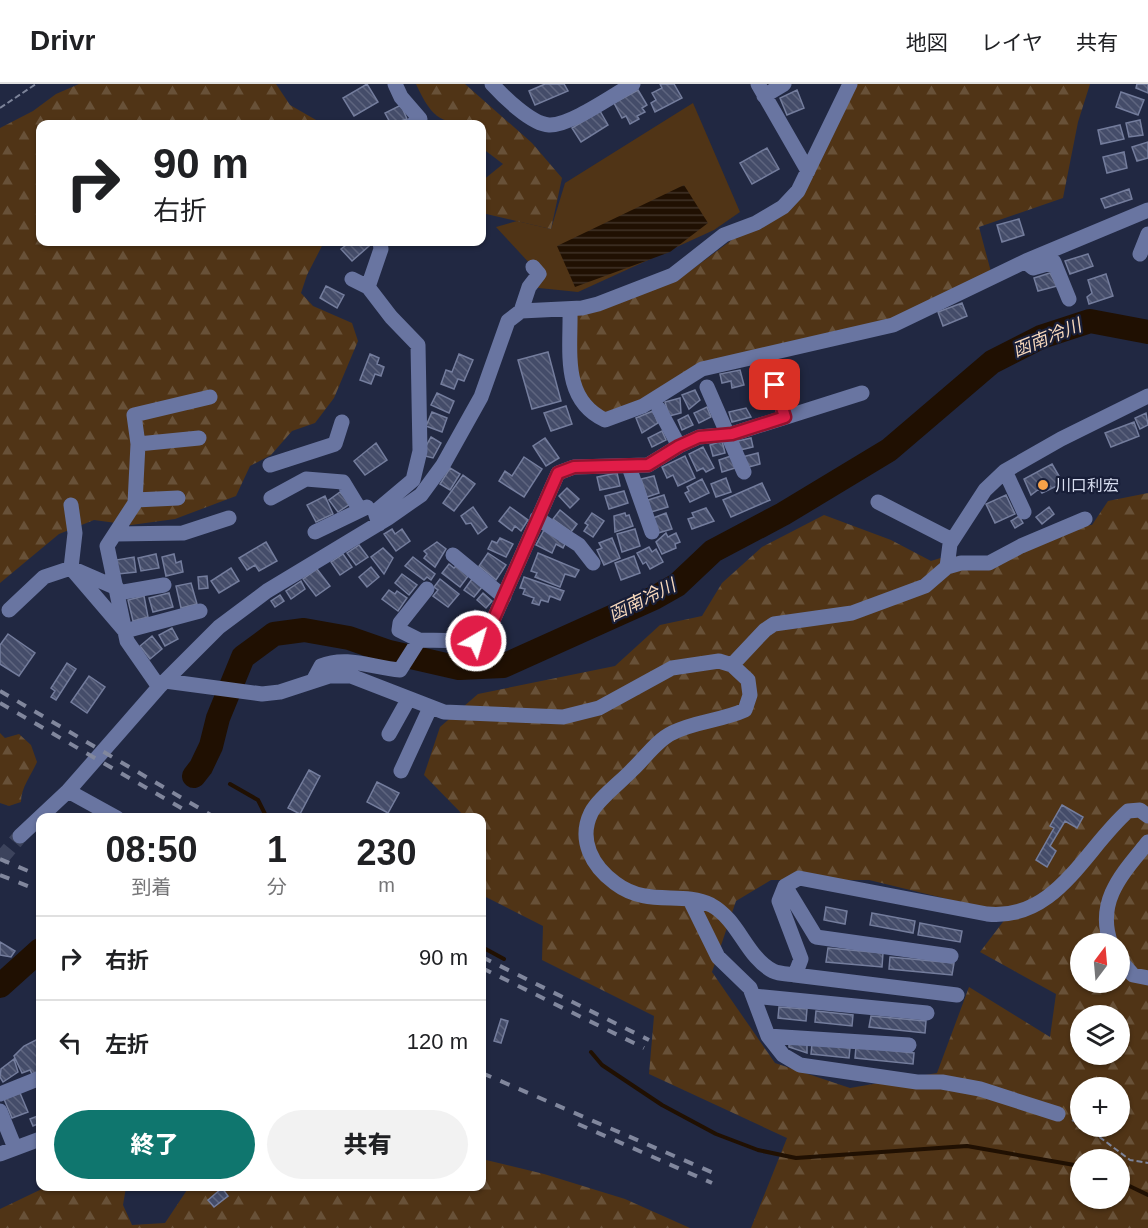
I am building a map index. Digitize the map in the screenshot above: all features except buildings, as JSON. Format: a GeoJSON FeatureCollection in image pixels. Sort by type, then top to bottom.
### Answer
{"type":"FeatureCollection","features":[{"type":"Feature","properties":{"kind":"street"},"geometry":{"type":"LineString","coordinates":[[395,84],[401,97],[419,120]]}},
{"type":"Feature","properties":{"kind":"street"},"geometry":{"type":"LineString","coordinates":[[492,84],[536,121],[549,124],[565,121],[633,84]]}},
{"type":"Feature","properties":{"kind":"street"},"geometry":{"type":"LineString","coordinates":[[784,84],[761,90],[808,171]]}},
{"type":"Feature","properties":{"kind":"street"},"geometry":{"type":"LineString","coordinates":[[521,311],[570,309],[598,304],[673,275],[724,235],[756,223],[783,207],[798,191],[850,84]]}},
{"type":"Feature","properties":{"kind":"street"},"geometry":{"type":"LineString","coordinates":[[570,309],[573,386],[579,402],[592,414],[605,420],[643,406],[702,369],[894,325],[1026,261],[1148,210]]}},
{"type":"Feature","properties":{"kind":"street"},"geometry":{"type":"LineString","coordinates":[[1140,254],[1148,234]]}},
{"type":"Feature","properties":{"kind":"street"},"geometry":{"type":"LineString","coordinates":[[368,287],[381,246]]}},
{"type":"Feature","properties":{"kind":"street"},"geometry":{"type":"LineString","coordinates":[[1026,261],[1033,268],[1054,262],[1069,299]]}},
{"type":"Feature","properties":{"kind":"street"},"geometry":{"type":"LineString","coordinates":[[45,813],[68,791],[162,684],[219,627],[267,591],[379,524],[421,495],[443,465],[481,397],[508,321],[521,311],[529,287],[538,274],[533,267]]}},
{"type":"Feature","properties":{"kind":"street"},"geometry":{"type":"LineString","coordinates":[[352,279],[368,287],[391,317],[418,345],[420,451],[413,480],[375,512],[379,524]]}},
{"type":"Feature","properties":{"kind":"street"},"geometry":{"type":"LineString","coordinates":[[770,370],[785,417]]}},
{"type":"Feature","properties":{"kind":"street"},"geometry":{"type":"LineString","coordinates":[[707,387],[744,472]]}},
{"type":"Feature","properties":{"kind":"street"},"geometry":{"type":"LineString","coordinates":[[427,589],[400,623],[399,630],[419,640],[476,641],[487,634],[558,473],[574,467],[648,465],[699,437],[728,435],[862,393]]}},
{"type":"Feature","properties":{"kind":"street"},"geometry":{"type":"LineString","coordinates":[[947,567],[952,540],[985,490],[1005,471],[1061,439],[1148,396]]}},
{"type":"Feature","properties":{"kind":"street"},"geometry":{"type":"LineString","coordinates":[[210,397],[134,415],[138,444],[135,500],[116,534],[106,546],[127,642],[162,684],[215,686],[262,694],[280,692],[314,679],[351,676],[430,708],[465,714],[563,717],[599,708],[672,668],[705,661],[732,664],[748,680],[750,695],[745,710],[726,718],[697,723],[669,734],[591,811],[584,837],[592,860],[615,883],[641,897],[690,900],[711,905],[731,922],[759,960],[774,972],[884,980],[957,995]]}},
{"type":"Feature","properties":{"kind":"street"},"geometry":{"type":"LineString","coordinates":[[659,409],[679,446]]}},
{"type":"Feature","properties":{"kind":"street"},"geometry":{"type":"LineString","coordinates":[[270,465],[335,444],[342,422]]}},
{"type":"Feature","properties":{"kind":"street"},"geometry":{"type":"LineString","coordinates":[[138,444],[199,438]]}},
{"type":"Feature","properties":{"kind":"street"},"geometry":{"type":"LineString","coordinates":[[306,479],[313,451]]}},
{"type":"Feature","properties":{"kind":"street"},"geometry":{"type":"LineString","coordinates":[[629,467],[652,532]]}},
{"type":"Feature","properties":{"kind":"street"},"geometry":{"type":"LineString","coordinates":[[1005,471],[1024,512]]}},
{"type":"Feature","properties":{"kind":"street"},"geometry":{"type":"LineString","coordinates":[[271,498],[306,479],[343,482],[360,510]]}},
{"type":"Feature","properties":{"kind":"street"},"geometry":{"type":"LineString","coordinates":[[315,532],[404,488]]}},
{"type":"Feature","properties":{"kind":"street"},"geometry":{"type":"LineString","coordinates":[[135,500],[178,498]]}},
{"type":"Feature","properties":{"kind":"street"},"geometry":{"type":"LineString","coordinates":[[878,502],[952,540]]}},
{"type":"Feature","properties":{"kind":"street"},"geometry":{"type":"LineString","coordinates":[[71,504],[75,533],[71,568],[125,631]]}},
{"type":"Feature","properties":{"kind":"street"},"geometry":{"type":"LineString","coordinates":[[537,518],[579,545],[593,563]]}},
{"type":"Feature","properties":{"kind":"street"},"geometry":{"type":"LineString","coordinates":[[116,534],[183,533],[229,519]]}},
{"type":"Feature","properties":{"kind":"street"},"geometry":{"type":"LineString","coordinates":[[732,664],[765,630],[774,624],[852,613],[925,586],[947,567],[961,563],[989,563],[1021,546],[1085,519]]}},
{"type":"Feature","properties":{"kind":"street"},"geometry":{"type":"LineString","coordinates":[[453,555],[504,597]]}},
{"type":"Feature","properties":{"kind":"street"},"geometry":{"type":"LineString","coordinates":[[9,610],[44,577],[71,568],[117,590],[164,585]]}},
{"type":"Feature","properties":{"kind":"street"},"geometry":{"type":"LineString","coordinates":[[125,631],[200,611]]}},
{"type":"Feature","properties":{"kind":"street"},"geometry":{"type":"LineString","coordinates":[[314,679],[321,666],[334,661],[399,670],[419,640]]}},
{"type":"Feature","properties":{"kind":"street"},"geometry":{"type":"LineString","coordinates":[[389,734],[408,700]]}},
{"type":"Feature","properties":{"kind":"street"},"geometry":{"type":"LineString","coordinates":[[401,771],[430,708]]}},
{"type":"Feature","properties":{"kind":"street"},"geometry":{"type":"LineString","coordinates":[[68,791],[108,813]]}},
{"type":"Feature","properties":{"kind":"street"},"geometry":{"type":"LineString","coordinates":[[795,975],[801,959],[779,901],[785,886],[799,878],[987,914],[1019,913],[1053,895],[1128,811],[1140,810],[1148,816]]}},
{"type":"Feature","properties":{"kind":"street"},"geometry":{"type":"LineString","coordinates":[[20,836],[36,821]]}},
{"type":"Feature","properties":{"kind":"street"},"geometry":{"type":"LineString","coordinates":[[1108,933],[1105,924],[1108,903],[1115,886],[1148,842]]}},
{"type":"Feature","properties":{"kind":"street"},"geometry":{"type":"LineString","coordinates":[[785,886],[816,937],[951,956]]}},
{"type":"Feature","properties":{"kind":"street"},"geometry":{"type":"LineString","coordinates":[[690,900],[718,957],[750,988],[768,1036],[783,1055],[800,1065],[917,1082],[942,1082],[980,1089],[1058,1114]]}},
{"type":"Feature","properties":{"kind":"street"},"geometry":{"type":"LineString","coordinates":[[1130,972],[1133,975],[1148,978]]}},
{"type":"Feature","properties":{"kind":"street"},"geometry":{"type":"LineString","coordinates":[[753,996],[927,1013]]}},
{"type":"Feature","properties":{"kind":"street"},"geometry":{"type":"LineString","coordinates":[[768,1036],[861,1037],[909,1046]]}},
{"type":"Feature","properties":{"kind":"street"},"geometry":{"type":"LineString","coordinates":[[0,1094],[36,1080]]}},
{"type":"Feature","properties":{"kind":"street"},"geometry":{"type":"LineString","coordinates":[[0,1112],[15,1148]]}},
{"type":"Feature","properties":{"kind":"street"},"geometry":{"type":"LineString","coordinates":[[0,1154],[36,1140]]}},
{"type":"Feature","properties":{"kind":"path"},"geometry":{"type":"LineString","coordinates":[[0,108],[36,84]]}},
{"type":"Feature","properties":{"kind":"path"},"geometry":{"type":"LineString","coordinates":[[1100,1137],[1130,1160],[1148,1163]]}},
{"type":"Feature","properties":{"kind":"green space"},"geometry":{"type":"Polygon","coordinates":[[[79,84],[276,84],[290,105],[316,120],[36,120],[36,246],[322,246],[307,275],[301,293],[313,306],[352,323],[358,341],[334,398],[315,423],[292,431],[271,455],[250,466],[236,496],[175,519],[131,525],[94,520],[59,534],[0,583],[0,128],[33,111],[56,94],[79,84]]]}},
{"type":"Feature","properties":{"kind":"green space"},"geometry":{"type":"Polygon","coordinates":[[[416,84],[465,84],[532,143],[562,178],[551,229],[486,214],[486,178],[503,164],[486,151],[486,120],[445,120],[434,113],[416,84]]]}},
{"type":"Feature","properties":{"kind":"green space"},"geometry":{"type":"Polygon","coordinates":[[[850,84],[1090,84],[1078,122],[1063,198],[979,227],[991,272],[898,317],[692,373],[633,405],[599,415],[573,386],[577,308],[690,271],[795,193],[850,84]]]}},
{"type":"Feature","properties":{"kind":"green space"},"geometry":{"type":"Polygon","coordinates":[[[693,103],[740,212],[714,230],[578,292],[529,287],[532,266],[496,227],[517,221],[551,229],[565,183],[693,103]]]}},
{"type":"Feature","properties":{"kind":"green space"},"geometry":{"type":"Polygon","coordinates":[[[1148,493],[1148,1228],[751,1228],[787,1138],[649,1074],[654,1016],[542,960],[543,926],[486,897],[486,813],[461,813],[424,775],[440,727],[478,694],[615,666],[660,625],[702,616],[722,583],[762,547],[824,515],[891,540],[931,561],[950,555],[991,565],[1063,527],[1092,525],[1108,501],[1148,493]],[[771,880],[736,901],[712,972],[775,1063],[850,1088],[937,1073],[969,987],[1050,1037],[1056,994],[980,952],[1009,914],[869,880],[771,880]]]}},
{"type":"Feature","properties":{"kind":"green space"},"geometry":{"type":"Polygon","coordinates":[[[0,733],[5,738],[19,734],[31,745],[37,762],[24,786],[21,802],[9,806],[0,803],[0,733]]]}},
{"type":"Feature","properties":{"kind":"green space"},"geometry":{"type":"Polygon","coordinates":[[[486,1160],[544,1174],[625,1199],[690,1228],[0,1228],[0,1209],[38,1191],[125,1191],[123,1205],[132,1225],[165,1223],[186,1191],[486,1191],[486,1160]]]}},
{"type":"Feature","properties":{"kind":"shaded area"},"geometry":{"type":"Polygon","coordinates":[[[684,185],[708,223],[670,252],[575,287],[557,246],[684,185]]]}},
{"type":"Feature","properties":{"kind":"waterway","name":"函南冷川"},"geometry":{"type":"LineString","coordinates":[[194,776],[211,746],[218,718],[243,657],[274,634],[304,630],[349,638],[389,652],[459,668],[503,666],[654,598],[677,585],[713,551],[783,514],[889,450],[992,362],[1041,337],[1090,321],[1148,332]]}},
{"type":"Feature","properties":{"kind":"waterway","name":"函南冷川"},"geometry":{"type":"LineString","coordinates":[[201,767],[206,770]]}},
{"type":"Feature","properties":{"kind":"waterway"},"geometry":{"type":"LineString","coordinates":[[230,784],[258,800],[264,813]]}},
{"type":"Feature","properties":{"kind":"waterway"},"geometry":{"type":"LineString","coordinates":[[486,949],[504,959]]}},
{"type":"Feature","properties":{"kind":"waterway","name":"函南冷川"},"geometry":{"type":"LineString","coordinates":[[0,986],[36,954]]}},
{"type":"Feature","properties":{"kind":"waterway"},"geometry":{"type":"LineString","coordinates":[[591,1052],[602,1065],[662,1105],[716,1134],[758,1150],[796,1158],[967,1146],[1070,1164]]}},
{"type":"Feature","properties":{"kind":"waterway"},"geometry":{"type":"LineString","coordinates":[[1130,1186],[1148,1195]]}},
{"type":"Feature","properties":{"kind":"tunnel"},"geometry":{"type":"LineString","coordinates":[[0,860],[20,836]]}},
{"type":"Feature","properties":{"kind":"railway"},"geometry":{"type":"LineString","coordinates":[[0,691],[207,813]]}},
{"type":"Feature","properties":{"kind":"railway"},"geometry":{"type":"LineString","coordinates":[[0,703],[188,812]]}},
{"type":"Feature","properties":{"kind":"railway"},"geometry":{"type":"LineString","coordinates":[[0,859],[36,874]]}},
{"type":"Feature","properties":{"kind":"railway"},"geometry":{"type":"LineString","coordinates":[[0,875],[36,889]]}},
{"type":"Feature","properties":{"kind":"railway"},"geometry":{"type":"LineString","coordinates":[[486,959],[649,1040]]}},
{"type":"Feature","properties":{"kind":"railway"},"geometry":{"type":"LineString","coordinates":[[486,970],[644,1048]]}},
{"type":"Feature","properties":{"kind":"railway"},"geometry":{"type":"LineString","coordinates":[[486,1075],[716,1174]]}},
{"type":"Feature","properties":{"kind":"railway"},"geometry":{"type":"LineString","coordinates":[[578,1124],[712,1183]]}},
{"type":"Feature","properties":{"kind":"place","name":"川口利宏"},"geometry":{"type":"Point","coordinates":[1043,485]}},
{"type":"Feature","properties":{"kind":"route"},"geometry":{"type":"LineString","coordinates":[[476,641],[487,634],[558,473],[574,467],[648,465],[699,437],[732,434],[785,417],[775,385]]}}]}
